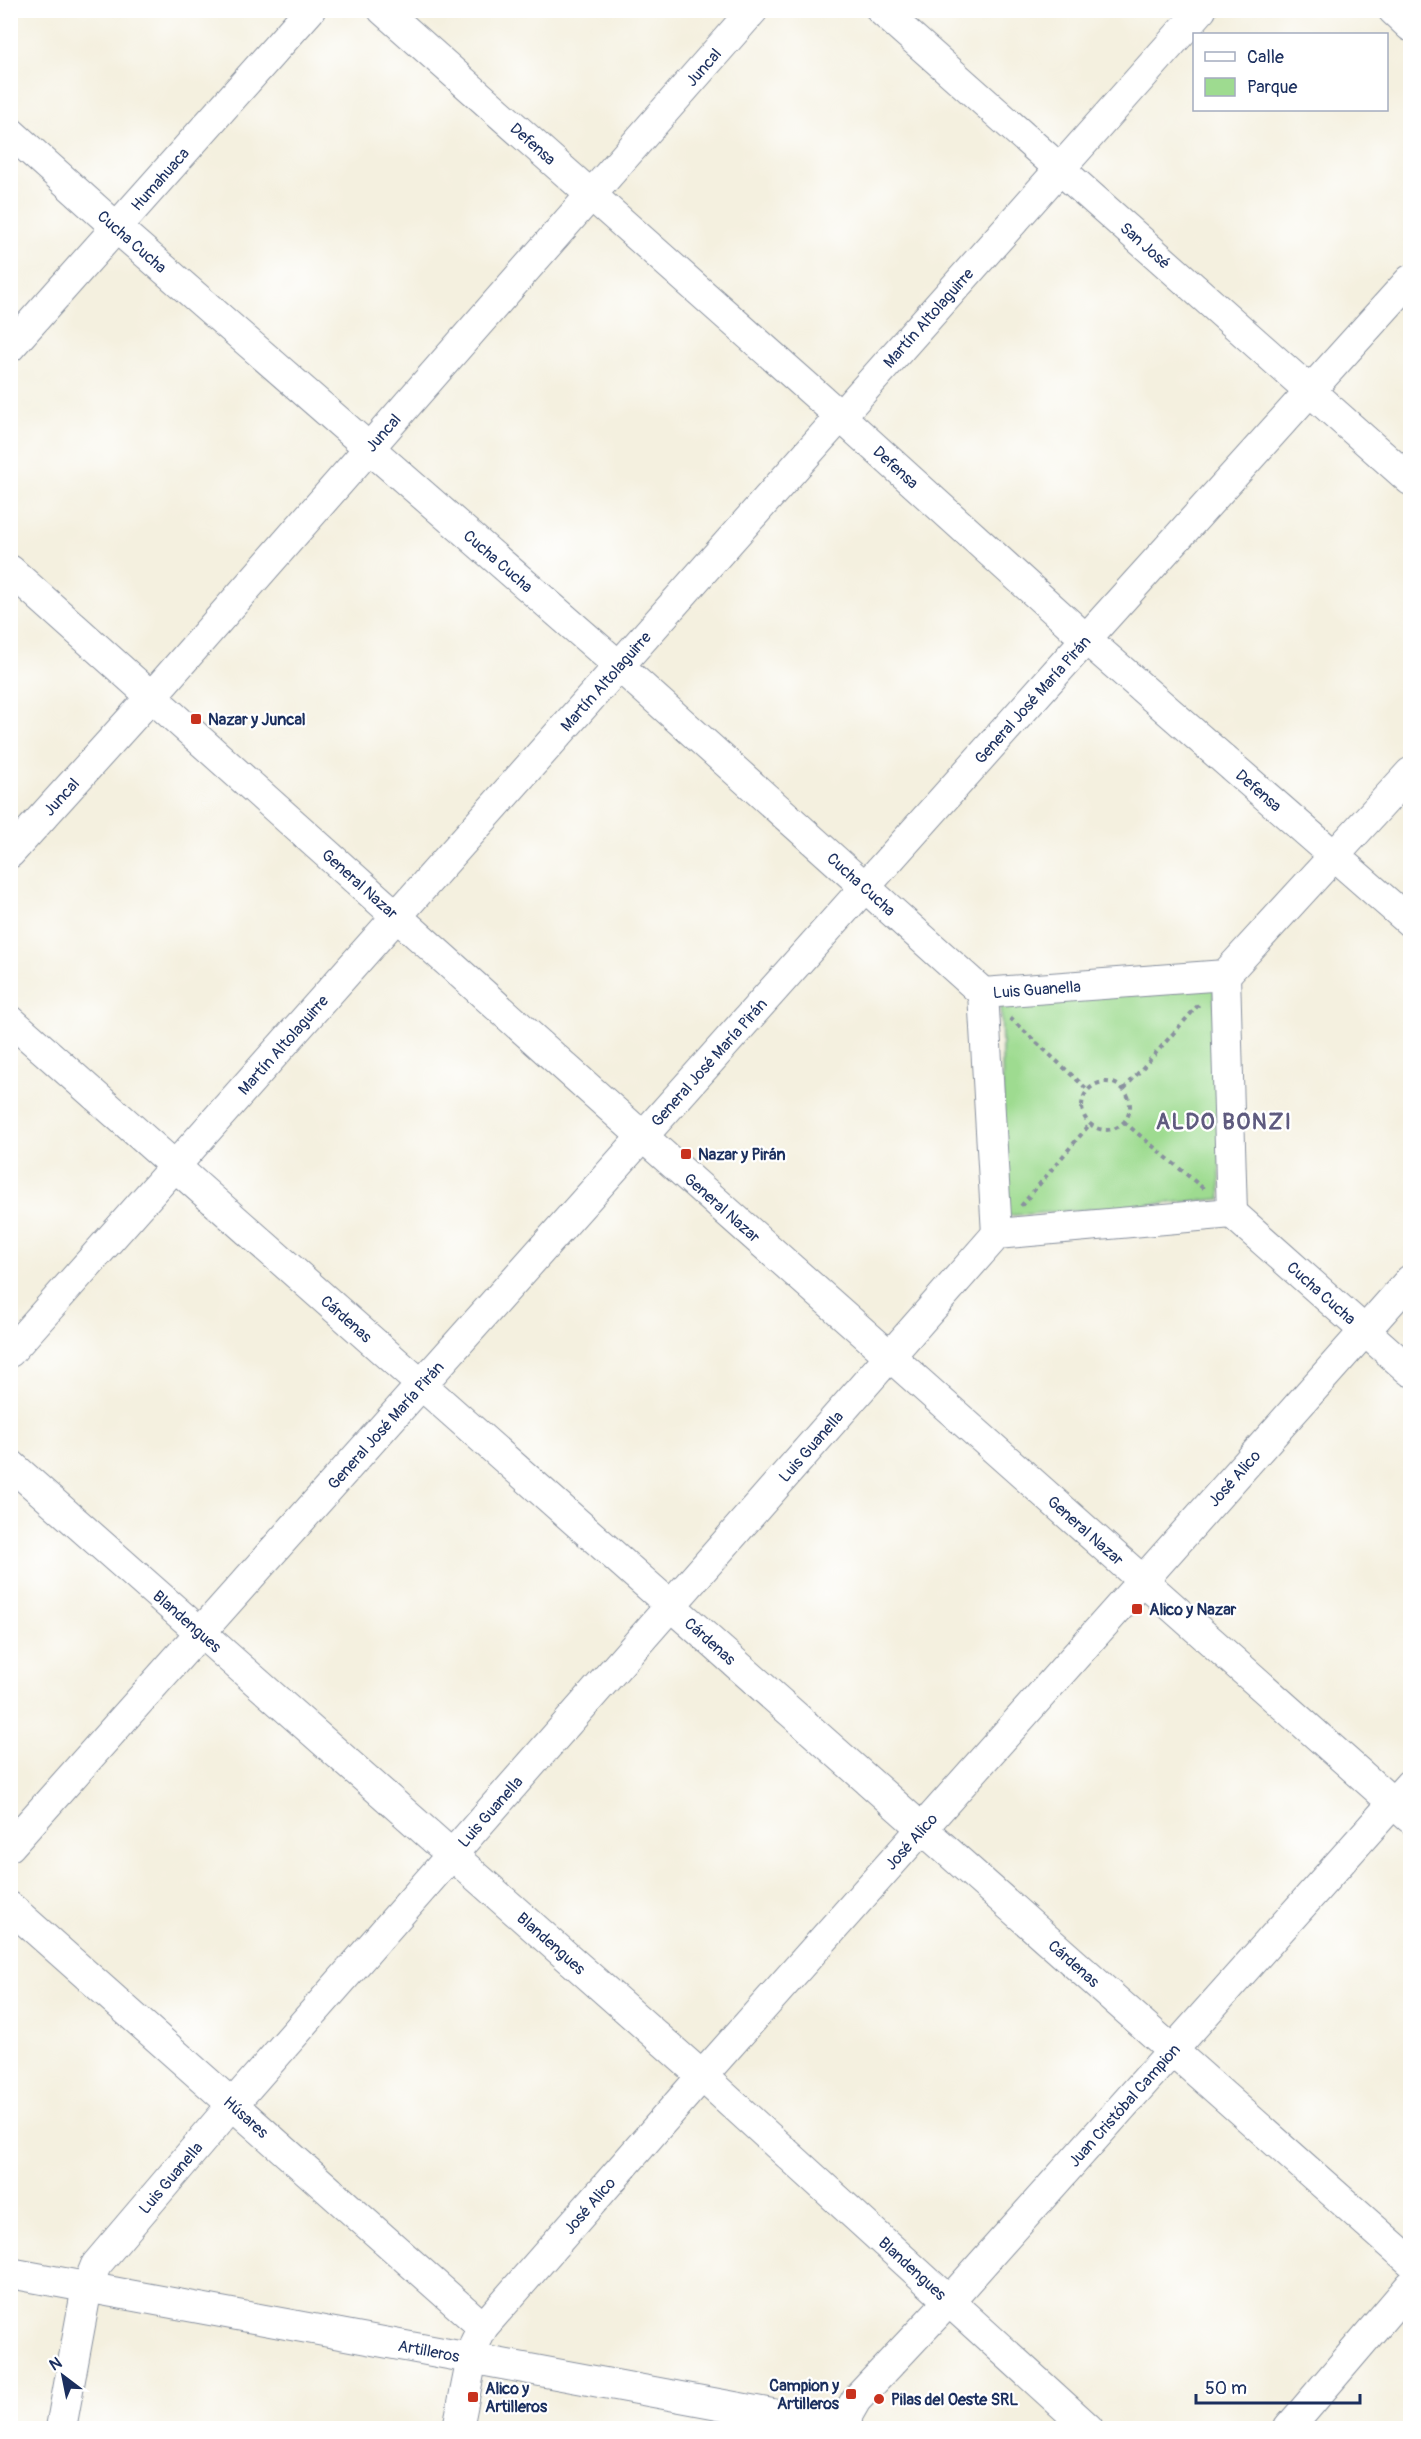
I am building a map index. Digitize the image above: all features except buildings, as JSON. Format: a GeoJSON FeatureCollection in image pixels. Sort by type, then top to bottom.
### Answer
{"type":"FeatureCollection","features":[{"type":"Feature","properties":{"kind":"street","name":"Humahuaca"},"geometry":{"type":"LineString","coordinates":[[10,347],[310,10]]}},
{"type":"Feature","properties":{"kind":"street","name":"Defensa"},"geometry":{"type":"LineString","coordinates":[[383,10],[840,416],[1086,639],[1410,922]]}},
{"type":"Feature","properties":{"kind":"street","name":"Juncal"},"geometry":{"type":"LineString","coordinates":[[10,853],[151,697],[753,10]]}},
{"type":"Feature","properties":{"kind":"street","name":"San José"},"geometry":{"type":"LineString","coordinates":[[880,10],[1410,480]]}},
{"type":"Feature","properties":{"kind":"street","name":"Martín Altolaguirre"},"geometry":{"type":"LineString","coordinates":[[10,1352],[1201,10]]}},
{"type":"Feature","properties":{"kind":"street"},"geometry":{"type":"LineString","coordinates":[[1393,10],[1410,26]]}},
{"type":"Feature","properties":{"kind":"street","name":"Cucha Cucha"},"geometry":{"type":"LineString","coordinates":[[10,132],[619,666],[983,993]]}},
{"type":"Feature","properties":{"kind":"street","name":"General José María Pirán"},"geometry":{"type":"LineString","coordinates":[[10,1846],[203,1634],[642,1136],[1410,280]]}},
{"type":"Feature","properties":{"kind":"street","name":"General Nazar"},"geometry":{"type":"LineString","coordinates":[[10,570],[889,1355],[1144,1580],[1405,1802]]}},
{"type":"Feature","properties":{"kind":"street"},"geometry":{"type":"LineString","coordinates":[[997,1234],[1232,1213],[1225,975],[1410,773]]}},
{"type":"Feature","properties":{"kind":"street","name":"Luis Guanella"},"geometry":{"type":"LineString","coordinates":[[61,2428],[87,2287],[96,2265],[232,2105],[997,1234],[983,993],[1225,975]]}},
{"type":"Feature","properties":{"kind":"street","name":"Cárdenas"},"geometry":{"type":"LineString","coordinates":[[10,1020],[425,1384],[922,1830],[1410,2261]]}},
{"type":"Feature","properties":{"kind":"street","name":"Cucha Cucha"},"geometry":{"type":"LineString","coordinates":[[1232,1213],[1410,1371]]}},
{"type":"Feature","properties":{"kind":"street","name":"José Alico"},"geometry":{"type":"LineString","coordinates":[[458,2428],[471,2359],[483,2327],[702,2076],[1410,1280]]}},
{"type":"Feature","properties":{"kind":"street","name":"Blandengues"},"geometry":{"type":"LineString","coordinates":[[10,1464],[702,2076],[1088,2428]]}},
{"type":"Feature","properties":{"kind":"street","name":"Juan Cristóbal Campion"},"geometry":{"type":"LineString","coordinates":[[846,2428],[848,2414],[856,2400],[949,2301],[1172,2049],[1405,1802]]}},
{"type":"Feature","properties":{"kind":"street","name":"Húsares"},"geometry":{"type":"LineString","coordinates":[[10,1908],[483,2327]]}},
{"type":"Feature","properties":{"kind":"street","name":"Artilleros"},"geometry":{"type":"LineString","coordinates":[[10,2273],[846,2428]]}},
{"type":"Feature","properties":{"kind":"street"},"geometry":{"type":"LineString","coordinates":[[1289,2428],[1410,2286]]}},
{"type":"Feature","properties":{"kind":"path"},"geometry":{"type":"LineString","coordinates":[[1124,1089],[1225,975]]}},
{"type":"Feature","properties":{"kind":"path"},"geometry":{"type":"LineString","coordinates":[[983,993],[1088,1090]]}},
{"type":"Feature","properties":{"kind":"path"},"geometry":{"type":"LineString","coordinates":[[1106,1082],[1124,1089],[1130,1103],[1128,1117],[1124,1122],[1107,1130],[1090,1124],[1082,1107],[1088,1090],[1106,1082]]}},
{"type":"Feature","properties":{"kind":"path"},"geometry":{"type":"LineString","coordinates":[[1124,1122],[1232,1213]]}},
{"type":"Feature","properties":{"kind":"path"},"geometry":{"type":"LineString","coordinates":[[997,1234],[1090,1124]]}},
{"type":"Feature","properties":{"kind":"green space"},"geometry":{"type":"Polygon","coordinates":[[[1214,987],[1221,1199],[1005,1216],[1001,1001],[1214,987]]]}},
{"type":"Feature","properties":{"kind":"place","name":"Nazar y Juncal"},"geometry":{"type":"Point","coordinates":[196,719]}},
{"type":"Feature","properties":{"kind":"place","name":"Nazar y Pirán"},"geometry":{"type":"Point","coordinates":[686,1154]}},
{"type":"Feature","properties":{"kind":"place","name":"Alico y Nazar"},"geometry":{"type":"Point","coordinates":[1137,1609]}},
{"type":"Feature","properties":{"kind":"place","name":"Campion y Artilleros"},"geometry":{"type":"Point","coordinates":[851,2394]}},
{"type":"Feature","properties":{"kind":"place","name":"Alico y Artilleros"},"geometry":{"type":"Point","coordinates":[473,2397]}},
{"type":"Feature","properties":{"kind":"place","name":"Pilas del Oeste SRL"},"geometry":{"type":"Point","coordinates":[879,2399]}},
{"type":"Feature","properties":{"kind":"district","name":"ALDO BONZI"},"geometry":{"type":"Point","coordinates":[1224,1121]}}]}
